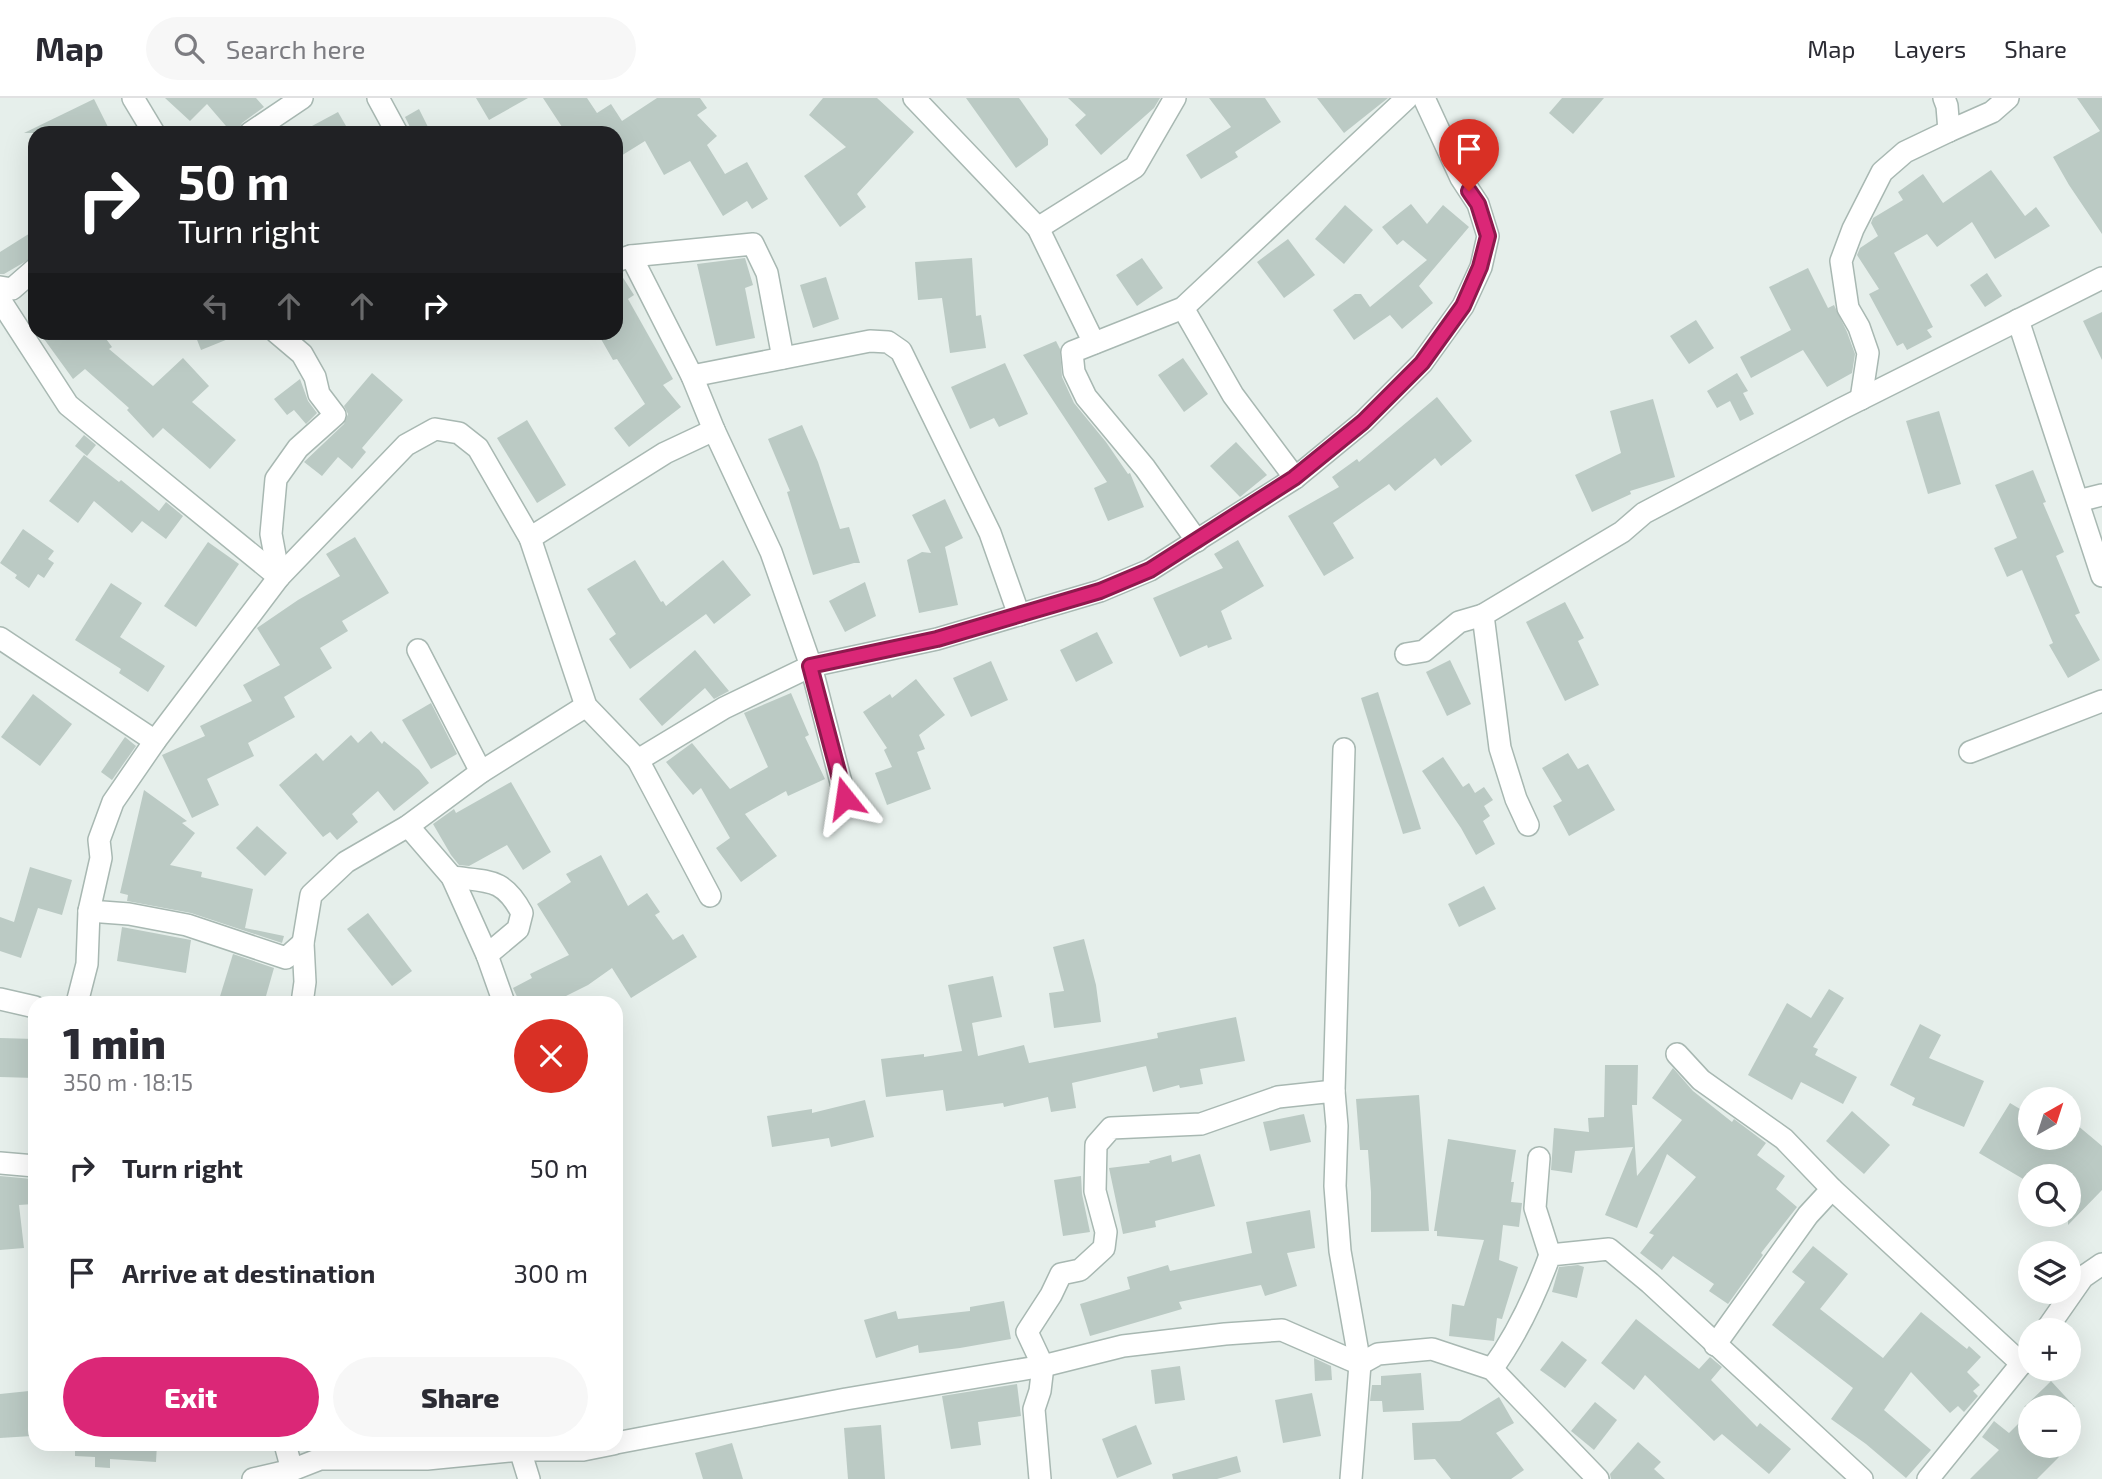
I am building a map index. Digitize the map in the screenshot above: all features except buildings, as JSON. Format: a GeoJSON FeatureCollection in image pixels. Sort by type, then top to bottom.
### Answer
{"type":"FeatureCollection","features":[{"type":"Feature","properties":{"kind":"street"},"geometry":{"type":"LineString","coordinates":[[132,98],[150,126]]}},
{"type":"Feature","properties":{"kind":"street"},"geometry":{"type":"LineString","coordinates":[[260,126],[302,98]]}},
{"type":"Feature","properties":{"kind":"street"},"geometry":{"type":"LineString","coordinates":[[378,98],[393,126]]}},
{"type":"Feature","properties":{"kind":"street"},"geometry":{"type":"LineString","coordinates":[[914,98],[1038,228],[1094,343]]}},
{"type":"Feature","properties":{"kind":"street"},"geometry":{"type":"LineString","coordinates":[[1038,228],[1135,167],[1175,98]]}},
{"type":"Feature","properties":{"kind":"street"},"geometry":{"type":"LineString","coordinates":[[1197,541],[1145,468],[1086,397],[1074,372],[1072,352],[1183,307],[1407,98]]}},
{"type":"Feature","properties":{"kind":"street"},"geometry":{"type":"LineString","coordinates":[[638,760],[724,708],[810,666],[937,639],[1100,591],[1150,570],[1294,478],[1363,422],[1422,363],[1463,306],[1480,267],[1488,236],[1478,204],[1461,178],[1424,98]]}},
{"type":"Feature","properties":{"kind":"street"},"geometry":{"type":"LineString","coordinates":[[1944,98],[1949,131]]}},
{"type":"Feature","properties":{"kind":"street"},"geometry":{"type":"LineString","coordinates":[[1861,399],[1868,353],[1859,327],[1848,307],[1841,261],[1853,229],[1882,172],[1905,152],[1992,111],[2008,98]]}},
{"type":"Feature","properties":{"kind":"street"},"geometry":{"type":"LineString","coordinates":[[783,358],[767,273],[753,244],[624,258],[692,376],[771,552],[810,666],[845,798]]}},
{"type":"Feature","properties":{"kind":"street"},"geometry":{"type":"LineString","coordinates":[[0,287],[12,289],[28,275]]}},
{"type":"Feature","properties":{"kind":"street"},"geometry":{"type":"LineString","coordinates":[[1406,654],[1424,651],[1459,622],[1483,615],[1622,532],[1644,513],[1861,399],[2102,278]]}},
{"type":"Feature","properties":{"kind":"street"},"geometry":{"type":"LineString","coordinates":[[0,300],[68,405],[279,577]]}},
{"type":"Feature","properties":{"kind":"street"},"geometry":{"type":"LineString","coordinates":[[1183,307],[1233,395],[1294,478]]}},
{"type":"Feature","properties":{"kind":"street"},"geometry":{"type":"LineString","coordinates":[[2018,320],[2102,576]]}},
{"type":"Feature","properties":{"kind":"street"},"geometry":{"type":"LineString","coordinates":[[279,577],[271,534],[276,479],[298,448],[335,415],[319,394],[315,377],[302,354],[285,340]]}},
{"type":"Feature","properties":{"kind":"street"},"geometry":{"type":"LineString","coordinates":[[692,376],[870,341],[888,342],[901,351],[990,533],[1019,615]]}},
{"type":"Feature","properties":{"kind":"street"},"geometry":{"type":"LineString","coordinates":[[80,996],[87,964],[89,911],[102,858],[99,840],[113,802],[155,741],[279,577],[406,445],[435,429],[460,433],[478,448],[530,538],[586,706],[638,760],[710,896]]}},
{"type":"Feature","properties":{"kind":"street"},"geometry":{"type":"LineString","coordinates":[[530,538],[665,453],[714,430]]}},
{"type":"Feature","properties":{"kind":"street"},"geometry":{"type":"LineString","coordinates":[[2078,501],[2102,495]]}},
{"type":"Feature","properties":{"kind":"street"},"geometry":{"type":"LineString","coordinates":[[1483,615],[1500,748],[1516,799],[1528,825]]}},
{"type":"Feature","properties":{"kind":"street"},"geometry":{"type":"LineString","coordinates":[[0,638],[155,741]]}},
{"type":"Feature","properties":{"kind":"street"},"geometry":{"type":"LineString","coordinates":[[418,650],[481,772]]}},
{"type":"Feature","properties":{"kind":"street"},"geometry":{"type":"LineString","coordinates":[[1970,752],[2102,701]]}},
{"type":"Feature","properties":{"kind":"street"},"geometry":{"type":"LineString","coordinates":[[303,996],[303,943],[311,895],[346,862],[408,826],[481,772],[586,706]]}},
{"type":"Feature","properties":{"kind":"street"},"geometry":{"type":"LineString","coordinates":[[1344,750],[1334,1091],[1337,1126],[1335,1186],[1340,1251],[1360,1364],[1351,1479]]}},
{"type":"Feature","properties":{"kind":"street"},"geometry":{"type":"LineString","coordinates":[[408,826],[452,877],[501,996]]}},
{"type":"Feature","properties":{"kind":"street"},"geometry":{"type":"LineString","coordinates":[[452,877],[495,883],[512,895],[522,913],[518,929],[486,955]]}},
{"type":"Feature","properties":{"kind":"street"},"geometry":{"type":"LineString","coordinates":[[89,911],[187,925],[286,958],[303,943]]}},
{"type":"Feature","properties":{"kind":"street"},"geometry":{"type":"LineString","coordinates":[[0,999],[28,1005]]}},
{"type":"Feature","properties":{"kind":"street"},"geometry":{"type":"LineString","coordinates":[[1676,1054],[1701,1080],[1784,1139],[1832,1189],[2018,1352]]}},
{"type":"Feature","properties":{"kind":"street"},"geometry":{"type":"LineString","coordinates":[[1040,1479],[1034,1409],[1040,1391],[1043,1366],[1027,1332],[1061,1274],[1080,1270],[1104,1248],[1106,1232],[1095,1191],[1096,1145],[1111,1128],[1201,1124],[1278,1097],[1334,1091]]}},
{"type":"Feature","properties":{"kind":"street"},"geometry":{"type":"LineString","coordinates":[[1492,1369],[1512,1341],[1534,1300],[1550,1255],[1535,1208],[1539,1158]]}},
{"type":"Feature","properties":{"kind":"street"},"geometry":{"type":"LineString","coordinates":[[0,1163],[28,1165]]}},
{"type":"Feature","properties":{"kind":"street"},"geometry":{"type":"LineString","coordinates":[[1715,1345],[1808,1215],[1832,1189]]}},
{"type":"Feature","properties":{"kind":"street"},"geometry":{"type":"LineString","coordinates":[[1550,1255],[1609,1249],[1650,1283],[1862,1479]]}},
{"type":"Feature","properties":{"kind":"street"},"geometry":{"type":"LineString","coordinates":[[2054,1318],[2083,1277],[2102,1264]]}},
{"type":"Feature","properties":{"kind":"street"},"geometry":{"type":"LineString","coordinates":[[623,1441],[846,1399],[1043,1366],[1123,1346],[1282,1330],[1360,1364]]}},
{"type":"Feature","properties":{"kind":"street"},"geometry":{"type":"LineString","coordinates":[[1360,1364],[1378,1354],[1432,1349],[1492,1369],[1598,1479]]}},
{"type":"Feature","properties":{"kind":"street"},"geometry":{"type":"LineString","coordinates":[[1928,1479],[2018,1369]]}},
{"type":"Feature","properties":{"kind":"street"},"geometry":{"type":"LineString","coordinates":[[287,1451],[292,1470]]}},
{"type":"Feature","properties":{"kind":"street"},"geometry":{"type":"LineString","coordinates":[[253,1479],[292,1470],[320,1459],[428,1469],[515,1451]]}},
{"type":"Feature","properties":{"kind":"street"},"geometry":{"type":"LineString","coordinates":[[520,1451],[529,1479]]}},
{"type":"Feature","properties":{"kind":"route"},"geometry":{"type":"LineString","coordinates":[[845,798],[810,666],[937,639],[1100,591],[1150,570],[1294,478],[1363,422],[1422,363],[1463,306],[1480,267],[1488,236],[1478,204],[1469,191]]}}]}
